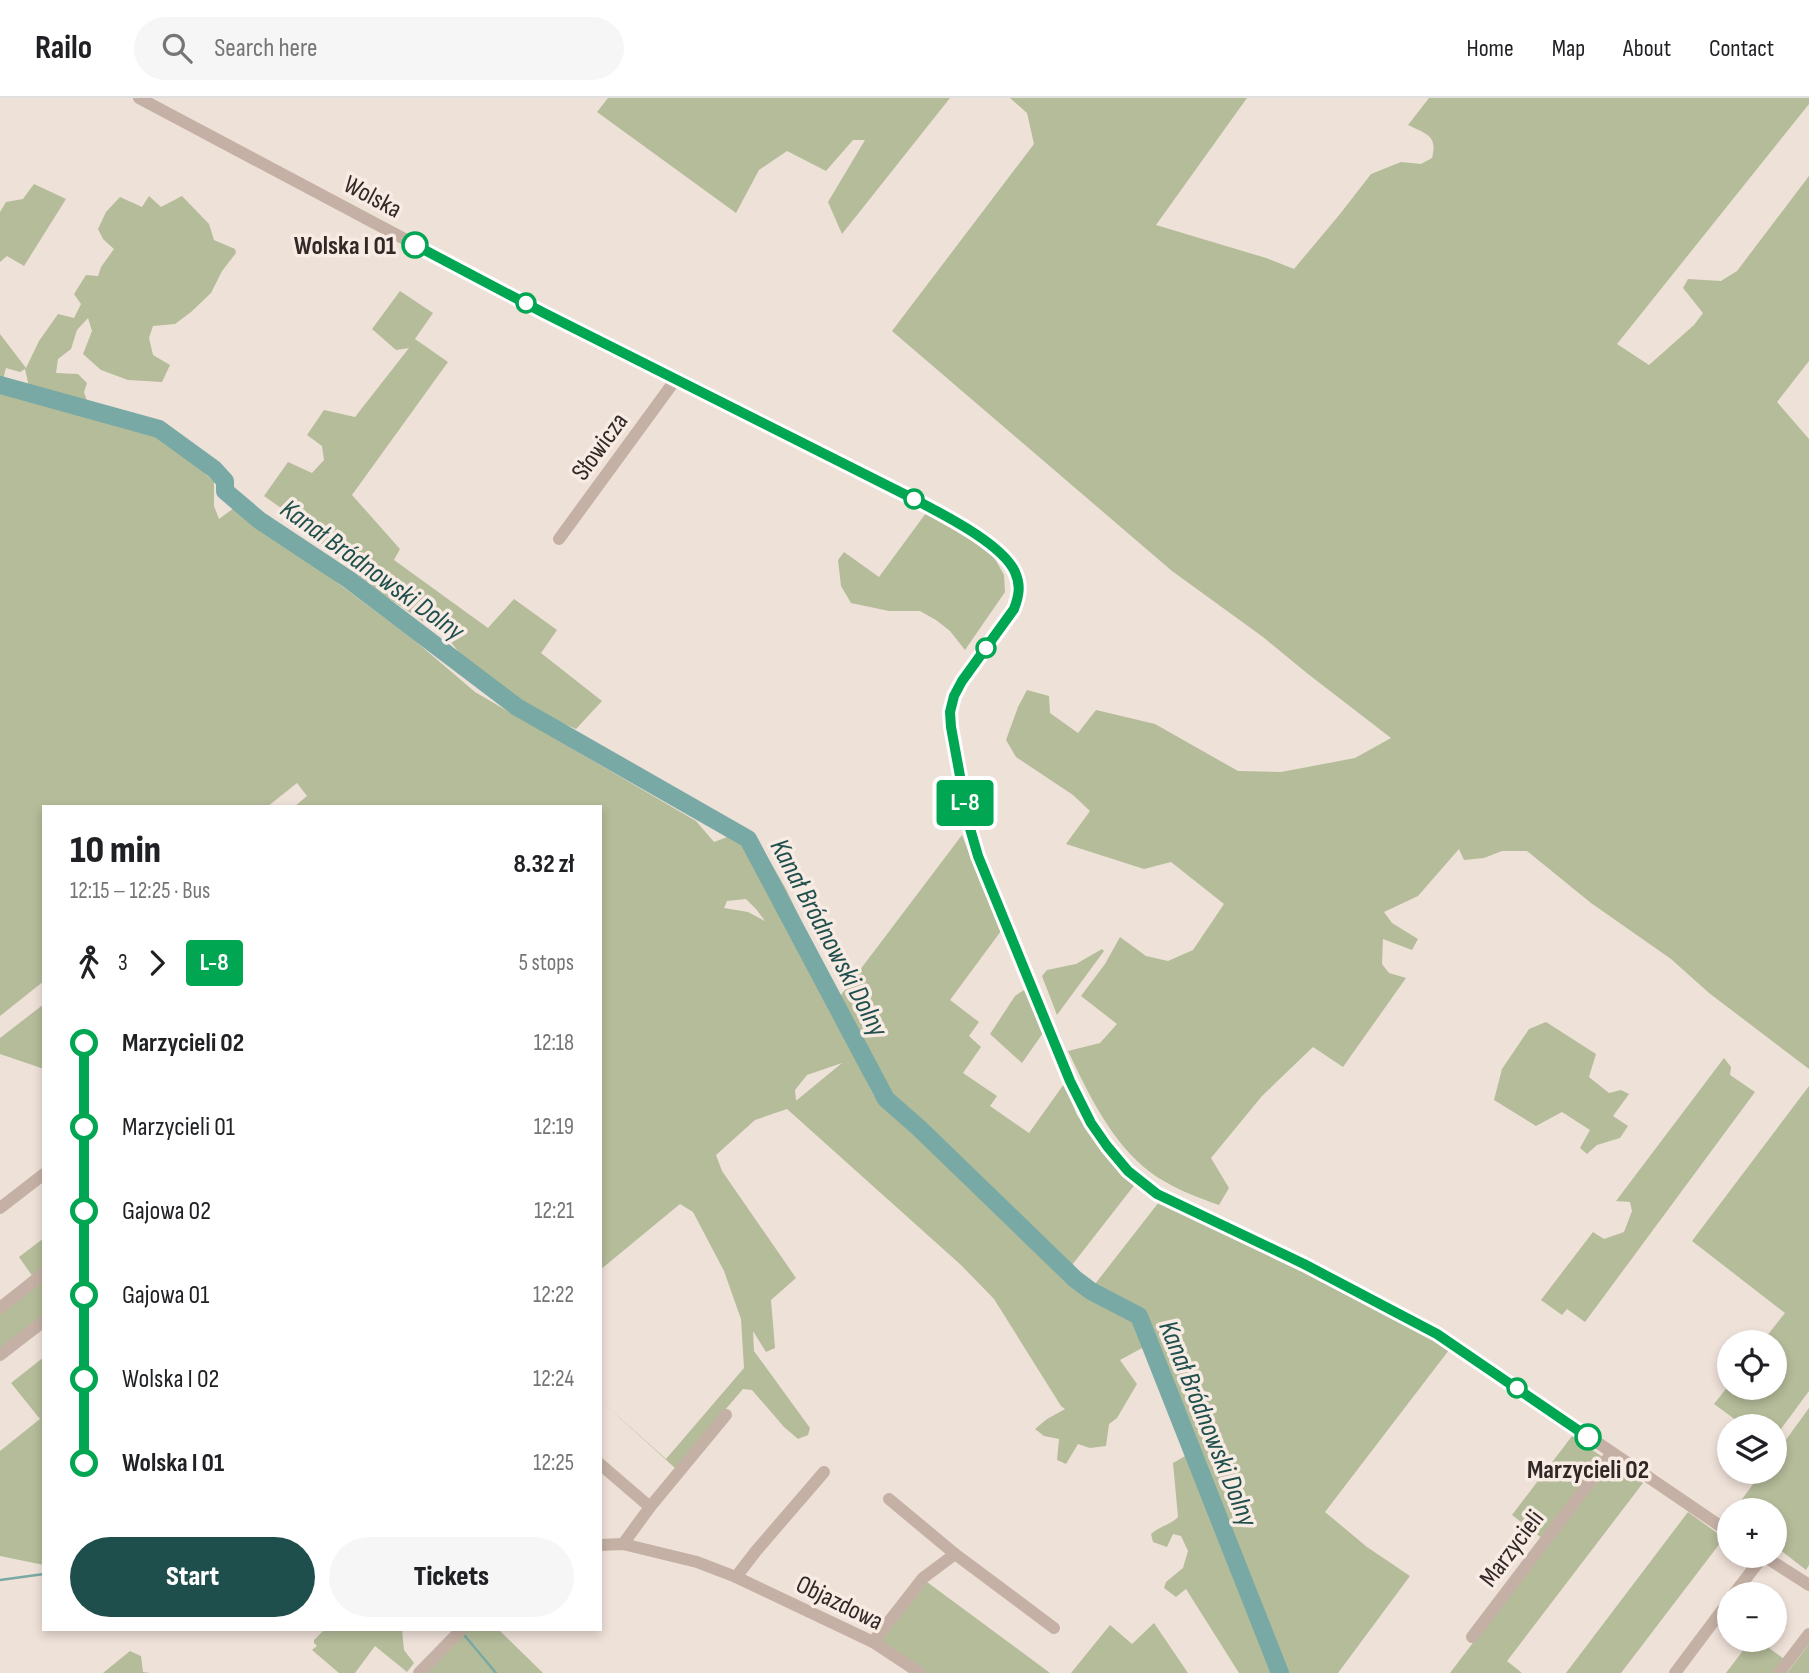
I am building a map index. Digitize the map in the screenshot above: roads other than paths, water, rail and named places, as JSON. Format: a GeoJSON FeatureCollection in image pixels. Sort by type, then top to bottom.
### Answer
{"type":"FeatureCollection","features":[{"type":"Feature","properties":{"kind":"street","name":"Wolska"},"geometry":{"type":"LineString","coordinates":[[139,98],[525,303],[912,498],[957,523],[1008,561],[1016,573],[1018,598],[1014,609],[954,696],[950,712],[951,727],[969,825],[978,856],[1070,1081],[1091,1123],[1128,1171],[1157,1194],[1316,1270],[1437,1334],[1612,1453]]}},
{"type":"Feature","properties":{"kind":"street","name":"Słowicza"},"geometry":{"type":"LineString","coordinates":[[559,539],[676,379]]}},
{"type":"Feature","properties":{"kind":"street"},"geometry":{"type":"LineString","coordinates":[[0,1208],[42,1176]]}},
{"type":"Feature","properties":{"kind":"street"},"geometry":{"type":"LineString","coordinates":[[0,1308],[42,1275]]}},
{"type":"Feature","properties":{"kind":"street"},"geometry":{"type":"LineString","coordinates":[[0,1355],[42,1323]]}},
{"type":"Feature","properties":{"kind":"street"},"geometry":{"type":"LineString","coordinates":[[623,1544],[726,1415]]}},
{"type":"Feature","properties":{"kind":"street"},"geometry":{"type":"LineString","coordinates":[[1612,1453],[1717,1524]]}},
{"type":"Feature","properties":{"kind":"street","name":"Marzycieli"},"geometry":{"type":"LineString","coordinates":[[1472,1637],[1612,1453]]}},
{"type":"Feature","properties":{"kind":"street"},"geometry":{"type":"LineString","coordinates":[[602,1466],[650,1507]]}},
{"type":"Feature","properties":{"kind":"street"},"geometry":{"type":"LineString","coordinates":[[736,1577],[824,1472]]}},
{"type":"Feature","properties":{"kind":"street"},"geometry":{"type":"LineString","coordinates":[[889,1499],[955,1554],[1054,1628]]}},
{"type":"Feature","properties":{"kind":"street","name":"Objazdowa"},"geometry":{"type":"LineString","coordinates":[[602,1545],[623,1544],[697,1562],[736,1577],[873,1642],[920,1673]]}},
{"type":"Feature","properties":{"kind":"street"},"geometry":{"type":"LineString","coordinates":[[873,1642],[923,1578],[955,1554]]}},
{"type":"Feature","properties":{"kind":"street"},"geometry":{"type":"LineString","coordinates":[[1743,1582],[1755,1568]]}},
{"type":"Feature","properties":{"kind":"street"},"geometry":{"type":"LineString","coordinates":[[1783,1568],[1809,1585]]}},
{"type":"Feature","properties":{"kind":"street"},"geometry":{"type":"LineString","coordinates":[[1675,1673],[1717,1617]]}},
{"type":"Feature","properties":{"kind":"street"},"geometry":{"type":"LineString","coordinates":[[419,1673],[460,1631]]}},
{"type":"Feature","properties":{"kind":"street"},"geometry":{"type":"LineString","coordinates":[[1779,1673],[1809,1634]]}},
{"type":"Feature","properties":{"kind":"waterway","name":"Kanał Bródnowski Dolny"},"geometry":{"type":"LineString","coordinates":[[0,385],[159,429],[214,469],[225,481],[225,491],[259,520],[348,579],[517,707],[748,839],[886,1099],[1075,1279],[1091,1291],[1139,1316],[1280,1673]]}},
{"type":"Feature","properties":{"kind":"waterway"},"geometry":{"type":"LineString","coordinates":[[0,1580],[42,1574]]}},
{"type":"Feature","properties":{"kind":"waterway"},"geometry":{"type":"LineString","coordinates":[[465,1636],[496,1673]]}},
{"type":"Feature","properties":{"kind":"place","name":"Wolska I 01"},"geometry":{"type":"Point","coordinates":[415,245]}},
{"type":"Feature","properties":{"kind":"place","name":"Marzycieli 02"},"geometry":{"type":"Point","coordinates":[1588,1437]}}]}
